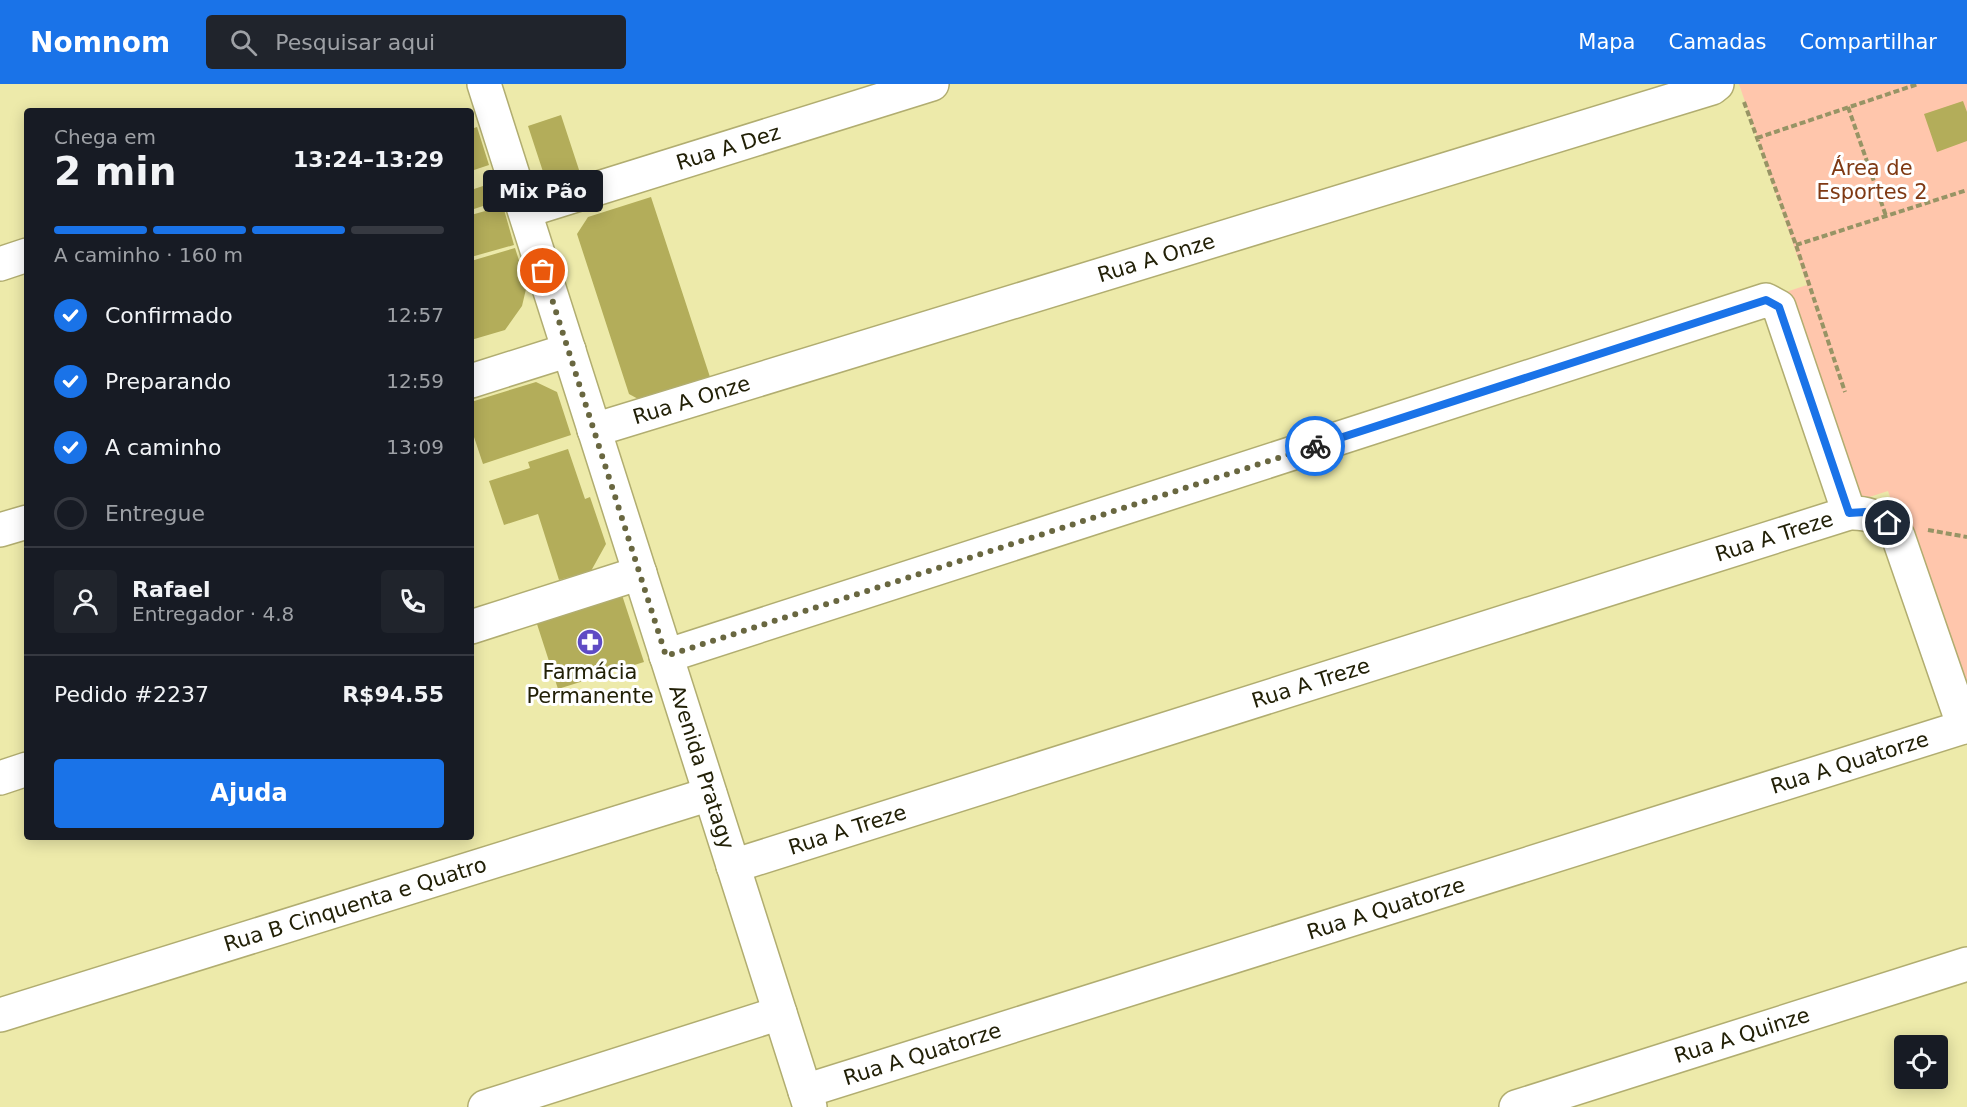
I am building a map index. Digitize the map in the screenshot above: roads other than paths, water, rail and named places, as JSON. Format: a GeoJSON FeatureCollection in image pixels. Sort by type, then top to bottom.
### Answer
{"type":"FeatureCollection","features":[{"type":"Feature","properties":{"kind":"street","name":"Rua A Dez"},"geometry":{"type":"LineString","coordinates":[[525,211],[932,84]]}},
{"type":"Feature","properties":{"kind":"street","name":"Rua A Onze"},"geometry":{"type":"LineString","coordinates":[[594,430],[1689,95],[1729,89]]}},
{"type":"Feature","properties":{"kind":"street","name":"Avenida Pratagy"},"geometry":{"type":"LineString","coordinates":[[482,100],[525,211],[808,1099]]}},
{"type":"Feature","properties":{"kind":"street"},"geometry":{"type":"LineString","coordinates":[[0,264],[24,256]]}},
{"type":"Feature","properties":{"kind":"street"},"geometry":{"type":"LineString","coordinates":[[666,656],[1766,300],[1779,307],[1849,513]]}},
{"type":"Feature","properties":{"kind":"street"},"geometry":{"type":"LineString","coordinates":[[474,380],[569,350]]}},
{"type":"Feature","properties":{"kind":"street","name":"Rua A Treze"},"geometry":{"type":"LineString","coordinates":[[733,866],[1849,513],[1865,512],[1888,523],[1898,536],[1965,726]]}},
{"type":"Feature","properties":{"kind":"street"},"geometry":{"type":"LineString","coordinates":[[0,530],[24,523]]}},
{"type":"Feature","properties":{"kind":"street"},"geometry":{"type":"LineString","coordinates":[[474,626],[640,573]]}},
{"type":"Feature","properties":{"kind":"street","name":"Rua A Quatorze"},"geometry":{"type":"LineString","coordinates":[[808,1099],[1965,726]]}},
{"type":"Feature","properties":{"kind":"street"},"geometry":{"type":"LineString","coordinates":[[0,778],[24,770]]}},
{"type":"Feature","properties":{"kind":"street","name":"Rua B Cinquenta e Quatro"},"geometry":{"type":"LineString","coordinates":[[0,1015],[710,794]]}},
{"type":"Feature","properties":{"kind":"street","name":"Rua A Quinze"},"geometry":{"type":"LineString","coordinates":[[1516,1107],[1967,964]]}},
{"type":"Feature","properties":{"kind":"street"},"geometry":{"type":"LineString","coordinates":[[485,1107],[780,1013]]}},
{"type":"Feature","properties":{"kind":"place","name":"Mix Pão"},"geometry":{"type":"Point","coordinates":[543,271]}},
{"type":"Feature","properties":{"kind":"place","name":"Farmácia Permanente"},"geometry":{"type":"Point","coordinates":[590,642]}},
{"type":"Feature","properties":{"kind":"park label","name":"Área de Esportes 2"},"geometry":{"type":"Point","coordinates":[1872,180]}}]}
